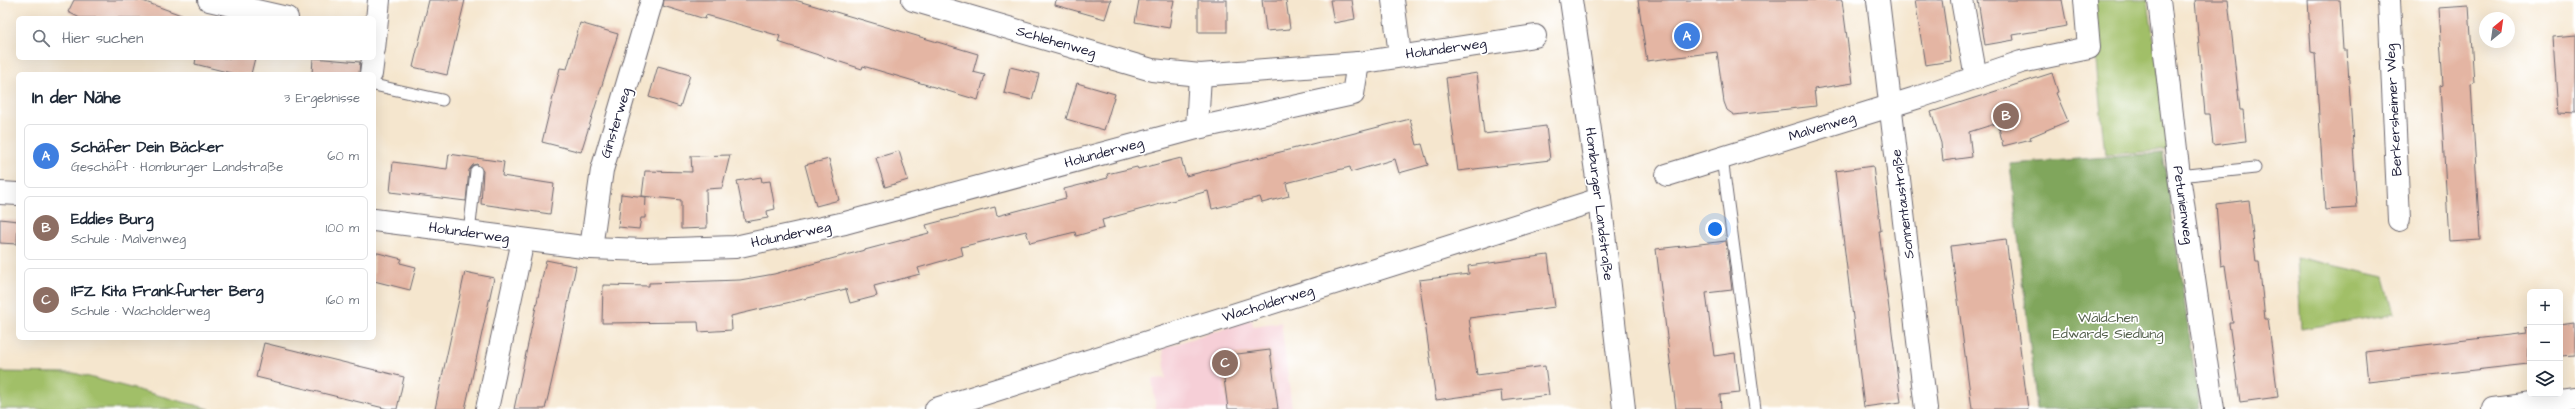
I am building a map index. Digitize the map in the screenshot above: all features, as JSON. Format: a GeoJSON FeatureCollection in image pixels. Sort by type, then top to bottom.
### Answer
{"type":"FeatureCollection","features":[{"type":"Feature","properties":{"kind":"street"},"geometry":{"type":"LineString","coordinates":[[209,0],[278,16]]}},
{"type":"Feature","properties":{"kind":"street"},"geometry":{"type":"LineString","coordinates":[[376,28],[379,0]]}},
{"type":"Feature","properties":{"kind":"street","name":"Ginsterweg"},"geometry":{"type":"LineString","coordinates":[[590,248],[602,170],[652,0]]}},
{"type":"Feature","properties":{"kind":"street","name":"Schlehenweg"},"geometry":{"type":"LineString","coordinates":[[913,0],[1152,70],[1200,75]]}},
{"type":"Feature","properties":{"kind":"street"},"geometry":{"type":"LineString","coordinates":[[1393,0],[1400,55]]}},
{"type":"Feature","properties":{"kind":"street","name":"Homburger Landstraße"},"geometry":{"type":"LineString","coordinates":[[1571,0],[1600,199],[1624,409]]}},
{"type":"Feature","properties":{"kind":"street","name":"Sonnentaustraße"},"geometry":{"type":"LineString","coordinates":[[1878,0],[1926,409]]}},
{"type":"Feature","properties":{"kind":"street"},"geometry":{"type":"LineString","coordinates":[[1962,0],[1976,78]]}},
{"type":"Feature","properties":{"kind":"street","name":"Malvenweg"},"geometry":{"type":"LineString","coordinates":[[1667,175],[1976,78],[2021,62],[2089,48],[2085,0]]}},
{"type":"Feature","properties":{"kind":"street","name":"Petunienweg"},"geometry":{"type":"LineString","coordinates":[[2159,0],[2179,176],[2213,409]]}},
{"type":"Feature","properties":{"kind":"street","name":"Berkersheimer Weg"},"geometry":{"type":"LineString","coordinates":[[2389,0],[2399,220]]}},
{"type":"Feature","properties":{"kind":"street","name":"Holunderweg"},"geometry":{"type":"LineString","coordinates":[[1200,75],[1358,63],[1400,55],[1535,36]]}},
{"type":"Feature","properties":{"kind":"street"},"geometry":{"type":"LineString","coordinates":[[371,72],[372,60]]}},
{"type":"Feature","properties":{"kind":"street","name":"Holunderweg"},"geometry":{"type":"LineString","coordinates":[[376,220],[590,248],[644,250],[735,247],[845,223],[1197,128],[1353,94],[1358,63]]}},
{"type":"Feature","properties":{"kind":"street"},"geometry":{"type":"LineString","coordinates":[[1197,128],[1200,75]]}},
{"type":"Feature","properties":{"kind":"street"},"geometry":{"type":"LineString","coordinates":[[0,193],[16,194]]}},
{"type":"Feature","properties":{"kind":"street","name":"Wacholderweg"},"geometry":{"type":"LineString","coordinates":[[936,409],[1600,199]]}},
{"type":"Feature","properties":{"kind":"street"},"geometry":{"type":"LineString","coordinates":[[487,409],[524,240]]}},
{"type":"Feature","properties":{"kind":"street"},"geometry":{"type":"LineString","coordinates":[[2493,409],[2575,398]]}},
{"type":"Feature","properties":{"kind":"lane"},"geometry":{"type":"LineString","coordinates":[[376,85],[442,100]]}},
{"type":"Feature","properties":{"kind":"lane"},"geometry":{"type":"LineString","coordinates":[[1722,158],[1755,409]]}},
{"type":"Feature","properties":{"kind":"lane"},"geometry":{"type":"LineString","coordinates":[[2179,176],[2255,168]]}},
{"type":"Feature","properties":{"kind":"lane"},"geometry":{"type":"LineString","coordinates":[[469,233],[476,170]]}},
{"type":"Feature","properties":{"kind":"shaded area"},"geometry":{"type":"Polygon","coordinates":[[[1252,319],[1253,326],[1281,322],[1292,409],[1156,409],[1152,379],[1166,378],[1163,348],[1252,319]]]}},
{"type":"Feature","properties":{"kind":"green space"},"geometry":{"type":"Polygon","coordinates":[[[2090,0],[2148,0],[2169,150],[2105,155],[2090,0]]]}},
{"type":"Feature","properties":{"kind":"green space","name":"Wäldchen Edwards Siedlung"},"geometry":{"type":"Polygon","coordinates":[[[2163,153],[2200,409],[2037,409],[2010,164],[2163,153]]]}},
{"type":"Feature","properties":{"kind":"green space"},"geometry":{"type":"Polygon","coordinates":[[[2297,257],[2384,277],[2394,314],[2301,329],[2297,257]]]}},
{"type":"Feature","properties":{"kind":"green space"},"geometry":{"type":"Polygon","coordinates":[[[0,372],[74,373],[210,409],[0,409],[0,372]]]}},
{"type":"Feature","properties":{"kind":"building"},"geometry":{"type":"Polygon","coordinates":[[[74,0],[140,0],[184,16],[76,16],[68,12],[74,0]]]}},
{"type":"Feature","properties":{"kind":"building"},"geometry":{"type":"Polygon","coordinates":[[[429,0],[465,0],[447,75],[413,67],[429,0]]]}},
{"type":"Feature","properties":{"kind":"building"},"geometry":{"type":"Polygon","coordinates":[[[664,0],[795,0],[978,54],[973,72],[985,75],[978,100],[863,66],[862,69],[778,42],[780,36],[706,15],[705,19],[663,6],[664,0]]]}},
{"type":"Feature","properties":{"kind":"building"},"geometry":{"type":"Polygon","coordinates":[[[1056,0],[1111,0],[1105,19],[1055,5],[1056,0]]]}},
{"type":"Feature","properties":{"kind":"building"},"geometry":{"type":"Polygon","coordinates":[[[1139,0],[1174,0],[1169,28],[1135,22],[1139,0]]]}},
{"type":"Feature","properties":{"kind":"building"},"geometry":{"type":"Polygon","coordinates":[[[1198,0],[1227,0],[1227,32],[1198,32],[1198,0]]]}},
{"type":"Feature","properties":{"kind":"building"},"geometry":{"type":"Polygon","coordinates":[[[1262,0],[1286,0],[1290,29],[1266,31],[1262,0]]]}},
{"type":"Feature","properties":{"kind":"building"},"geometry":{"type":"Polygon","coordinates":[[[1330,0],[1352,0],[1355,19],[1334,23],[1330,0]]]}},
{"type":"Feature","properties":{"kind":"building"},"geometry":{"type":"Polygon","coordinates":[[[1638,0],[1842,0],[1853,83],[1814,89],[1816,106],[1734,115],[1727,110],[1724,102],[1717,52],[1647,61],[1638,0]]]}},
{"type":"Feature","properties":{"kind":"building"},"geometry":{"type":"Polygon","coordinates":[[[1915,0],[1942,0],[1951,61],[1925,65],[1915,0]]]}},
{"type":"Feature","properties":{"kind":"building"},"geometry":{"type":"Polygon","coordinates":[[[1978,0],[2062,0],[2067,26],[2013,35],[2014,40],[1985,45],[1978,0]]]}},
{"type":"Feature","properties":{"kind":"building"},"geometry":{"type":"Polygon","coordinates":[[[2195,0],[2228,0],[2240,110],[2243,110],[2246,141],[2213,145],[2210,114],[2205,114],[2195,0]]]}},
{"type":"Feature","properties":{"kind":"building"},"geometry":{"type":"Polygon","coordinates":[[[2308,0],[2340,0],[2343,50],[2347,50],[2357,208],[2325,210],[2315,53],[2311,52],[2308,0]]]}},
{"type":"Feature","properties":{"kind":"building"},"geometry":{"type":"Polygon","coordinates":[[[2469,6],[2474,83],[2471,84],[2480,239],[2449,241],[2440,86],[2443,85],[2438,8],[2469,6]]]}},
{"type":"Feature","properties":{"kind":"building"},"geometry":{"type":"Polygon","coordinates":[[[580,23],[618,34],[581,152],[542,142],[560,68],[567,69],[580,23]]]}},
{"type":"Feature","properties":{"kind":"building"},"geometry":{"type":"Polygon","coordinates":[[[2575,35],[2575,115],[2558,114],[2553,37],[2575,35]]]}},
{"type":"Feature","properties":{"kind":"building"},"geometry":{"type":"Polygon","coordinates":[[[196,60],[254,60],[252,72],[227,72],[195,64],[196,60]]]}},
{"type":"Feature","properties":{"kind":"building"},"geometry":{"type":"Polygon","coordinates":[[[313,60],[360,62],[359,72],[312,72],[313,60]]]}},
{"type":"Feature","properties":{"kind":"building"},"geometry":{"type":"Polygon","coordinates":[[[658,66],[690,75],[680,107],[649,97],[658,66]]]}},
{"type":"Feature","properties":{"kind":"building"},"geometry":{"type":"Polygon","coordinates":[[[1010,67],[1039,74],[1032,100],[1004,93],[1010,67]]]}},
{"type":"Feature","properties":{"kind":"building"},"geometry":{"type":"Polygon","coordinates":[[[1477,73],[1484,134],[1546,126],[1550,160],[1458,171],[1446,78],[1477,73]]]}},
{"type":"Feature","properties":{"kind":"building"},"geometry":{"type":"Polygon","coordinates":[[[2052,73],[2058,92],[2056,93],[2068,121],[2030,137],[2031,139],[2003,146],[1998,123],[1969,132],[1972,157],[1943,161],[1941,143],[1931,112],[2052,73]]]}},
{"type":"Feature","properties":{"kind":"building"},"geometry":{"type":"Polygon","coordinates":[[[1077,83],[1115,94],[1104,130],[1066,119],[1077,83]]]}},
{"type":"Feature","properties":{"kind":"building"},"geometry":{"type":"Polygon","coordinates":[[[1410,119],[1417,145],[1422,144],[1428,165],[1399,173],[1395,159],[1351,172],[1350,167],[1286,183],[1289,196],[1262,203],[1260,197],[1212,209],[1208,191],[1102,220],[1104,228],[1076,236],[1075,232],[1030,243],[1026,231],[961,247],[963,255],[918,268],[920,274],[874,286],[877,296],[850,303],[846,289],[731,316],[732,330],[699,332],[698,322],[602,323],[603,285],[649,286],[649,283],[740,280],[774,274],[929,233],[926,225],[995,207],[997,216],[1066,198],[1064,189],[1108,178],[1107,174],[1137,167],[1138,169],[1181,158],[1186,176],[1410,119]]]}},
{"type":"Feature","properties":{"kind":"building"},"geometry":{"type":"Polygon","coordinates":[[[899,151],[908,180],[885,187],[876,158],[899,151]]]}},
{"type":"Feature","properties":{"kind":"building"},"geometry":{"type":"Polygon","coordinates":[[[449,154],[504,162],[502,176],[554,184],[550,214],[481,204],[483,171],[477,164],[473,165],[469,170],[466,201],[390,192],[393,162],[447,169],[449,154]]]}},
{"type":"Feature","properties":{"kind":"building"},"geometry":{"type":"Polygon","coordinates":[[[730,155],[722,188],[706,189],[707,228],[681,229],[681,200],[642,196],[645,171],[692,172],[691,156],[730,155]]]}},
{"type":"Feature","properties":{"kind":"building"},"geometry":{"type":"Polygon","coordinates":[[[829,159],[839,200],[816,206],[805,165],[829,159]]]}},
{"type":"Feature","properties":{"kind":"building"},"geometry":{"type":"Polygon","coordinates":[[[1873,166],[1881,231],[1879,231],[1901,402],[1864,407],[1835,171],[1873,166]]]}},
{"type":"Feature","properties":{"kind":"building"},"geometry":{"type":"Polygon","coordinates":[[[761,177],[762,182],[770,181],[775,209],[767,211],[768,218],[745,222],[737,181],[761,177]]]}},
{"type":"Feature","properties":{"kind":"building"},"geometry":{"type":"Polygon","coordinates":[[[621,194],[646,197],[645,218],[641,218],[639,229],[618,227],[621,194]]]}},
{"type":"Feature","properties":{"kind":"building"},"geometry":{"type":"Polygon","coordinates":[[[2249,200],[2256,262],[2259,262],[2265,319],[2268,319],[2278,397],[2240,402],[2229,323],[2233,323],[2225,265],[2221,266],[2216,204],[2249,200]]]}},
{"type":"Feature","properties":{"kind":"building"},"geometry":{"type":"Polygon","coordinates":[[[0,219],[16,221],[16,244],[0,243],[0,219]]]}},
{"type":"Feature","properties":{"kind":"building"},"geometry":{"type":"Polygon","coordinates":[[[2006,239],[2028,409],[1972,409],[1951,246],[2006,239]]]}},
{"type":"Feature","properties":{"kind":"building"},"geometry":{"type":"Polygon","coordinates":[[[1726,241],[1732,290],[1706,293],[1714,356],[1735,353],[1740,393],[1720,395],[1721,409],[1676,409],[1656,249],[1726,241]]]}},
{"type":"Feature","properties":{"kind":"building"},"geometry":{"type":"Polygon","coordinates":[[[376,252],[402,259],[400,263],[416,267],[410,290],[376,282],[376,252]]]}},
{"type":"Feature","properties":{"kind":"building"},"geometry":{"type":"Polygon","coordinates":[[[1548,255],[1555,307],[1469,318],[1477,375],[1545,366],[1549,395],[1502,401],[1501,391],[1436,400],[1419,280],[1469,274],[1468,266],[1548,255]]]}},
{"type":"Feature","properties":{"kind":"building"},"geometry":{"type":"Polygon","coordinates":[[[546,260],[576,266],[552,380],[545,409],[514,409],[546,260]]]}},
{"type":"Feature","properties":{"kind":"building"},"geometry":{"type":"Polygon","coordinates":[[[465,272],[494,278],[465,409],[435,409],[465,272]]]}},
{"type":"Feature","properties":{"kind":"building"},"geometry":{"type":"Polygon","coordinates":[[[2575,322],[2575,354],[2563,355],[2563,324],[2575,322]]]}},
{"type":"Feature","properties":{"kind":"building"},"geometry":{"type":"Polygon","coordinates":[[[2524,328],[2527,328],[2527,364],[2368,382],[2365,352],[2525,333],[2524,328]]]}},
{"type":"Feature","properties":{"kind":"building"},"geometry":{"type":"Polygon","coordinates":[[[264,343],[404,377],[397,409],[388,409],[256,377],[264,343]]]}},
{"type":"Feature","properties":{"kind":"building"},"geometry":{"type":"Polygon","coordinates":[[[1270,350],[1278,409],[1228,409],[1221,356],[1270,350]]]}},
{"type":"Feature","properties":{"kind":"place","name":"Schäfer Dein Bäcker"},"geometry":{"type":"Point","coordinates":[1687,36]}},
{"type":"Feature","properties":{"kind":"place","name":"Eddies Burg"},"geometry":{"type":"Point","coordinates":[2006,116]}},
{"type":"Feature","properties":{"kind":"place","name":"IFZ Kita Frankfurter Berg"},"geometry":{"type":"Point","coordinates":[1225,363]}}]}
